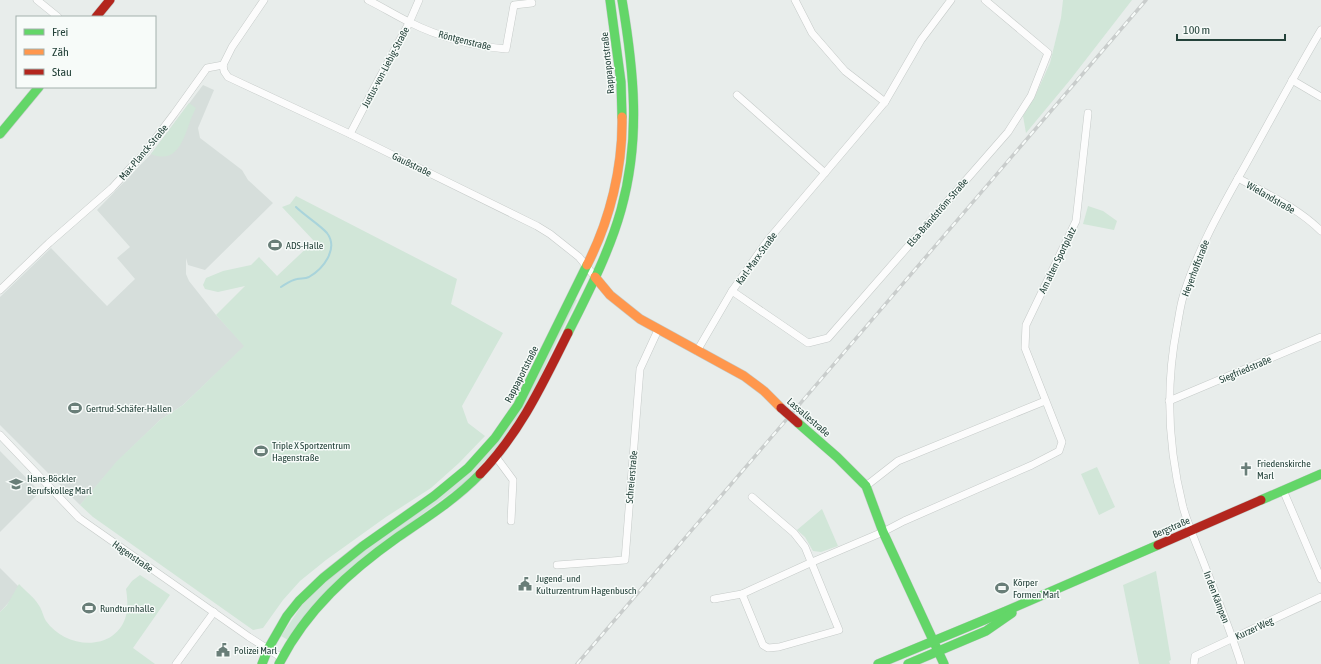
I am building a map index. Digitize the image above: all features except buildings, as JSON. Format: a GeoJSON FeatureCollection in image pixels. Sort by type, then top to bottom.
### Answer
{"type":"FeatureCollection","features":[{"type":"Feature","properties":{"kind":"main road"},"geometry":{"type":"LineString","coordinates":[[97,16],[110,0]]}},
{"type":"Feature","properties":{"kind":"main road","name":"Rappaportstraße"},"geometry":{"type":"LineString","coordinates":[[262,664],[268,649],[287,616],[299,601],[323,578],[363,546],[440,491],[468,468],[495,438],[518,405],[597,246],[613,195],[619,162],[622,125],[621,82],[610,0]]}},
{"type":"Feature","properties":{"kind":"main road"},"geometry":{"type":"LineString","coordinates":[[281,661],[308,617],[348,575],[389,543],[460,492],[478,476],[496,457],[517,430],[543,386],[605,256],[626,192],[632,152],[634,93],[631,54],[622,0]]}},
{"type":"Feature","properties":{"kind":"main road"},"geometry":{"type":"LineString","coordinates":[[0,134],[38,88]]}},
{"type":"Feature","properties":{"kind":"main road","name":"Lassallestraße"},"geometry":{"type":"LineString","coordinates":[[595,277],[610,295],[640,319],[744,376],[764,391],[781,408],[837,457],[866,486],[883,532],[944,664]]}},
{"type":"Feature","properties":{"kind":"main road","name":"Bergstraße"},"geometry":{"type":"LineString","coordinates":[[878,664],[1321,474]]}},
{"type":"Feature","properties":{"kind":"main road","name":"Bergstraße"},"geometry":{"type":"LineString","coordinates":[[908,664],[986,631],[1030,600]]}},
{"type":"Feature","properties":{"kind":"street"},"geometry":{"type":"LineString","coordinates":[[37,0],[57,16]]}},
{"type":"Feature","properties":{"kind":"street"},"geometry":{"type":"LineString","coordinates":[[223,65],[232,47],[264,0]]}},
{"type":"Feature","properties":{"kind":"street","name":"Röntgenstraße"},"geometry":{"type":"LineString","coordinates":[[368,0],[409,22],[449,38],[487,47],[506,49],[514,5],[532,3]]}},
{"type":"Feature","properties":{"kind":"street","name":"Justus-von-Liebig-Straße"},"geometry":{"type":"LineString","coordinates":[[350,134],[419,0]]}},
{"type":"Feature","properties":{"kind":"street"},"geometry":{"type":"LineString","coordinates":[[795,0],[812,33],[845,71],[885,102]]}},
{"type":"Feature","properties":{"kind":"street","name":"Karl-Marx-Straße"},"geometry":{"type":"LineString","coordinates":[[697,350],[732,292],[768,240],[885,102],[921,40],[951,0]]}},
{"type":"Feature","properties":{"kind":"street","name":"Elsa-Brändström-Straße"},"geometry":{"type":"LineString","coordinates":[[732,292],[808,343],[828,338],[1008,132],[1031,96],[1048,53],[985,0]]}},
{"type":"Feature","properties":{"kind":"street","name":"Heyerhoffstraße"},"geometry":{"type":"LineString","coordinates":[[1191,531],[1184,508],[1173,458],[1170,434],[1169,401],[1173,349],[1183,298],[1199,254],[1238,178],[1321,30]]}},
{"type":"Feature","properties":{"kind":"street","name":"Gaußstraße"},"geometry":{"type":"LineString","coordinates":[[223,65],[224,71],[228,77],[350,134],[537,226],[550,234],[579,257],[595,277]]}},
{"type":"Feature","properties":{"kind":"street","name":"Max-Planck-Straße"},"geometry":{"type":"LineString","coordinates":[[0,290],[49,243],[116,183],[146,151],[207,68],[223,65]]}},
{"type":"Feature","properties":{"kind":"street"},"geometry":{"type":"LineString","coordinates":[[1292,80],[1321,97]]}},
{"type":"Feature","properties":{"kind":"street"},"geometry":{"type":"LineString","coordinates":[[736,95],[824,173]]}},
{"type":"Feature","properties":{"kind":"street","name":"Am alten Sportplatz"},"geometry":{"type":"LineString","coordinates":[[714,599],[742,594],[1032,465],[1059,451],[1062,442],[1024,348],[1026,325],[1076,221],[1088,113]]}},
{"type":"Feature","properties":{"kind":"street","name":"Wielandstraße"},"geometry":{"type":"LineString","coordinates":[[1238,178],[1288,205],[1321,231]]}},
{"type":"Feature","properties":{"kind":"street","name":"Schreierstraße"},"geometry":{"type":"LineString","coordinates":[[557,564],[625,560],[640,369],[658,330]]}},
{"type":"Feature","properties":{"kind":"street","name":"Siegfriedstraße"},"geometry":{"type":"LineString","coordinates":[[1169,401],[1321,337]]}},
{"type":"Feature","properties":{"kind":"street"},"geometry":{"type":"LineString","coordinates":[[866,486],[898,461],[1045,401]]}},
{"type":"Feature","properties":{"kind":"street","name":"Hagenstraße"},"geometry":{"type":"LineString","coordinates":[[0,435],[79,518],[268,649],[281,661]]}},
{"type":"Feature","properties":{"kind":"street"},"geometry":{"type":"LineString","coordinates":[[496,457],[513,480],[511,521]]}},
{"type":"Feature","properties":{"kind":"street"},"geometry":{"type":"LineString","coordinates":[[1283,490],[1321,579]]}},
{"type":"Feature","properties":{"kind":"street"},"geometry":{"type":"LineString","coordinates":[[742,594],[763,645],[768,648],[779,647],[839,630],[810,563],[805,547],[794,533],[752,497]]}},
{"type":"Feature","properties":{"kind":"street","name":"In den Kämpen"},"geometry":{"type":"LineString","coordinates":[[1191,531],[1233,637],[1241,664]]}},
{"type":"Feature","properties":{"kind":"street","name":"Kurzer Weg"},"geometry":{"type":"LineString","coordinates":[[1194,664],[1195,656],[1321,597]]}},
{"type":"Feature","properties":{"kind":"street"},"geometry":{"type":"LineString","coordinates":[[176,664],[214,612]]}},
{"type":"Feature","properties":{"kind":"shaded area"},"geometry":{"type":"Polygon","coordinates":[[[203,85],[214,90],[198,128],[200,138],[242,170],[248,180],[273,203],[205,270],[188,265],[186,258],[186,274],[189,281],[216,315],[245,346],[183,405],[160,420],[118,461],[80,505],[0,425],[0,297],[51,248],[107,306],[135,279],[117,258],[130,247],[97,210],[151,154],[203,85]]]}},
{"type":"Feature","properties":{"kind":"shaded area","name":"Hans-Böckler Berufskolleg Marl"},"geometry":{"type":"Polygon","coordinates":[[[0,451],[40,492],[0,532],[0,451]]]}},
{"type":"Feature","properties":{"kind":"shaded area"},"geometry":{"type":"Polygon","coordinates":[[[0,568],[21,589],[0,612],[0,568]]]}},
{"type":"Feature","properties":{"kind":"green space"},"geometry":{"type":"Polygon","coordinates":[[[1063,0],[1132,0],[1070,80],[1026,133],[1023,116],[1036,94],[1050,63],[1061,18],[1063,0]]]}},
{"type":"Feature","properties":{"kind":"green space"},"geometry":{"type":"Polygon","coordinates":[[[189,103],[196,108],[181,143],[176,150],[170,155],[162,157],[151,154],[189,103]]]}},
{"type":"Feature","properties":{"kind":"green space","name":"Triple X Sportzentrum Hagenstraße"},"geometry":{"type":"Polygon","coordinates":[[[296,196],[457,279],[451,304],[503,333],[462,406],[468,423],[485,436],[459,463],[431,488],[386,517],[326,560],[300,581],[283,600],[263,628],[253,630],[93,517],[80,505],[117,461],[160,420],[183,405],[244,346],[216,315],[245,286],[218,292],[205,289],[203,285],[206,278],[223,271],[251,265],[259,257],[277,276],[314,241],[282,207],[290,204],[296,196]]]}},
{"type":"Feature","properties":{"kind":"green space"},"geometry":{"type":"Polygon","coordinates":[[[1088,206],[1103,211],[1117,221],[1114,230],[1083,224],[1088,206]]]}},
{"type":"Feature","properties":{"kind":"green space"},"geometry":{"type":"Polygon","coordinates":[[[575,299],[577,300],[532,396],[499,446],[463,484],[417,518],[288,640],[281,636],[302,605],[323,584],[493,448],[575,299]]]}},
{"type":"Feature","properties":{"kind":"green space"},"geometry":{"type":"Polygon","coordinates":[[[1097,467],[1115,507],[1099,515],[1081,474],[1097,467]]]}},
{"type":"Feature","properties":{"kind":"green space"},"geometry":{"type":"Polygon","coordinates":[[[822,509],[838,546],[821,552],[813,551],[805,537],[797,530],[822,509]]]}},
{"type":"Feature","properties":{"kind":"green space"},"geometry":{"type":"Polygon","coordinates":[[[1156,571],[1171,660],[1169,661],[1170,664],[1139,664],[1123,585],[1156,571]]]}},
{"type":"Feature","properties":{"kind":"green space"},"geometry":{"type":"Polygon","coordinates":[[[140,575],[170,595],[133,648],[155,664],[0,664],[0,612],[7,605],[19,584],[36,601],[41,608],[46,621],[52,628],[67,638],[86,643],[104,640],[112,636],[121,627],[127,609],[126,589],[132,581],[140,575]]]}},
{"type":"Feature","properties":{"kind":"waterway"},"geometry":{"type":"LineString","coordinates":[[281,287],[293,280],[308,278],[324,264],[330,252],[330,239],[327,233],[296,207]]}},
{"type":"Feature","properties":{"kind":"railway"},"geometry":{"type":"LineString","coordinates":[[577,664],[1146,0]]}},
{"type":"Feature","properties":{"kind":"traffic: fast"},"geometry":{"type":"LineString","coordinates":[[610,0],[621,82],[622,117]]}},
{"type":"Feature","properties":{"kind":"traffic: fast"},"geometry":{"type":"LineString","coordinates":[[568,333],[598,273],[616,226],[627,184],[631,157],[634,105],[630,53],[622,0]]}},
{"type":"Feature","properties":{"kind":"traffic: fast"},"geometry":{"type":"LineString","coordinates":[[0,134],[38,88]]}},
{"type":"Feature","properties":{"kind":"traffic: fast"},"geometry":{"type":"LineString","coordinates":[[262,664],[268,649],[287,616],[299,601],[323,578],[363,546],[434,496],[468,468],[495,438],[518,405],[587,265]]}},
{"type":"Feature","properties":{"kind":"traffic: fast"},"geometry":{"type":"LineString","coordinates":[[798,423],[837,457],[866,486],[883,532],[944,664]]}},
{"type":"Feature","properties":{"kind":"traffic: fast"},"geometry":{"type":"LineString","coordinates":[[279,664],[302,626],[346,578],[380,550],[451,500],[480,474]]}},
{"type":"Feature","properties":{"kind":"traffic: fast"},"geometry":{"type":"LineString","coordinates":[[1261,500],[1321,474]]}},
{"type":"Feature","properties":{"kind":"traffic: fast"},"geometry":{"type":"LineString","coordinates":[[878,664],[1006,611],[1158,545]]}},
{"type":"Feature","properties":{"kind":"traffic: fast"},"geometry":{"type":"LineString","coordinates":[[908,664],[986,631],[1012,613]]}},
{"type":"Feature","properties":{"kind":"traffic: slow"},"geometry":{"type":"LineString","coordinates":[[587,265],[602,230],[614,193],[620,155],[622,117]]}},
{"type":"Feature","properties":{"kind":"traffic: slow"},"geometry":{"type":"LineString","coordinates":[[595,277],[610,295],[640,319],[744,376],[764,391],[781,408]]}},
{"type":"Feature","properties":{"kind":"traffic: jam"},"geometry":{"type":"LineString","coordinates":[[97,16],[110,0]]}},
{"type":"Feature","properties":{"kind":"traffic: jam"},"geometry":{"type":"LineString","coordinates":[[480,474],[519,425],[540,389],[568,333]]}},
{"type":"Feature","properties":{"kind":"traffic: jam"},"geometry":{"type":"LineString","coordinates":[[781,408],[798,423]]}},
{"type":"Feature","properties":{"kind":"traffic: jam"},"geometry":{"type":"LineString","coordinates":[[1158,545],[1261,500]]}},
{"type":"Feature","properties":{"kind":"place","name":"ADS-Halle"},"geometry":{"type":"Point","coordinates":[275,245]}},
{"type":"Feature","properties":{"kind":"place","name":"Gertrud-Schäfer-Hallen"},"geometry":{"type":"Point","coordinates":[75,408]}},
{"type":"Feature","properties":{"kind":"place","name":"Triple X Sportzentrum Hagenstraße"},"geometry":{"type":"Point","coordinates":[261,451]}},
{"type":"Feature","properties":{"kind":"place","name":"Friedenskirche Marl"},"geometry":{"type":"Point","coordinates":[1246,469]}},
{"type":"Feature","properties":{"kind":"place","name":"Hans-Böckler Berufskolleg Marl"},"geometry":{"type":"Point","coordinates":[16,484]}},
{"type":"Feature","properties":{"kind":"place","name":"Jugend- und Kulturzentrum Hagenbusch"},"geometry":{"type":"Point","coordinates":[525,584]}},
{"type":"Feature","properties":{"kind":"place","name":"Körper Formen Marl"},"geometry":{"type":"Point","coordinates":[1002,588]}},
{"type":"Feature","properties":{"kind":"place","name":"Rundturnhalle"},"geometry":{"type":"Point","coordinates":[89,608]}},
{"type":"Feature","properties":{"kind":"place","name":"Polizei Marl"},"geometry":{"type":"Point","coordinates":[223,650]}}]}
